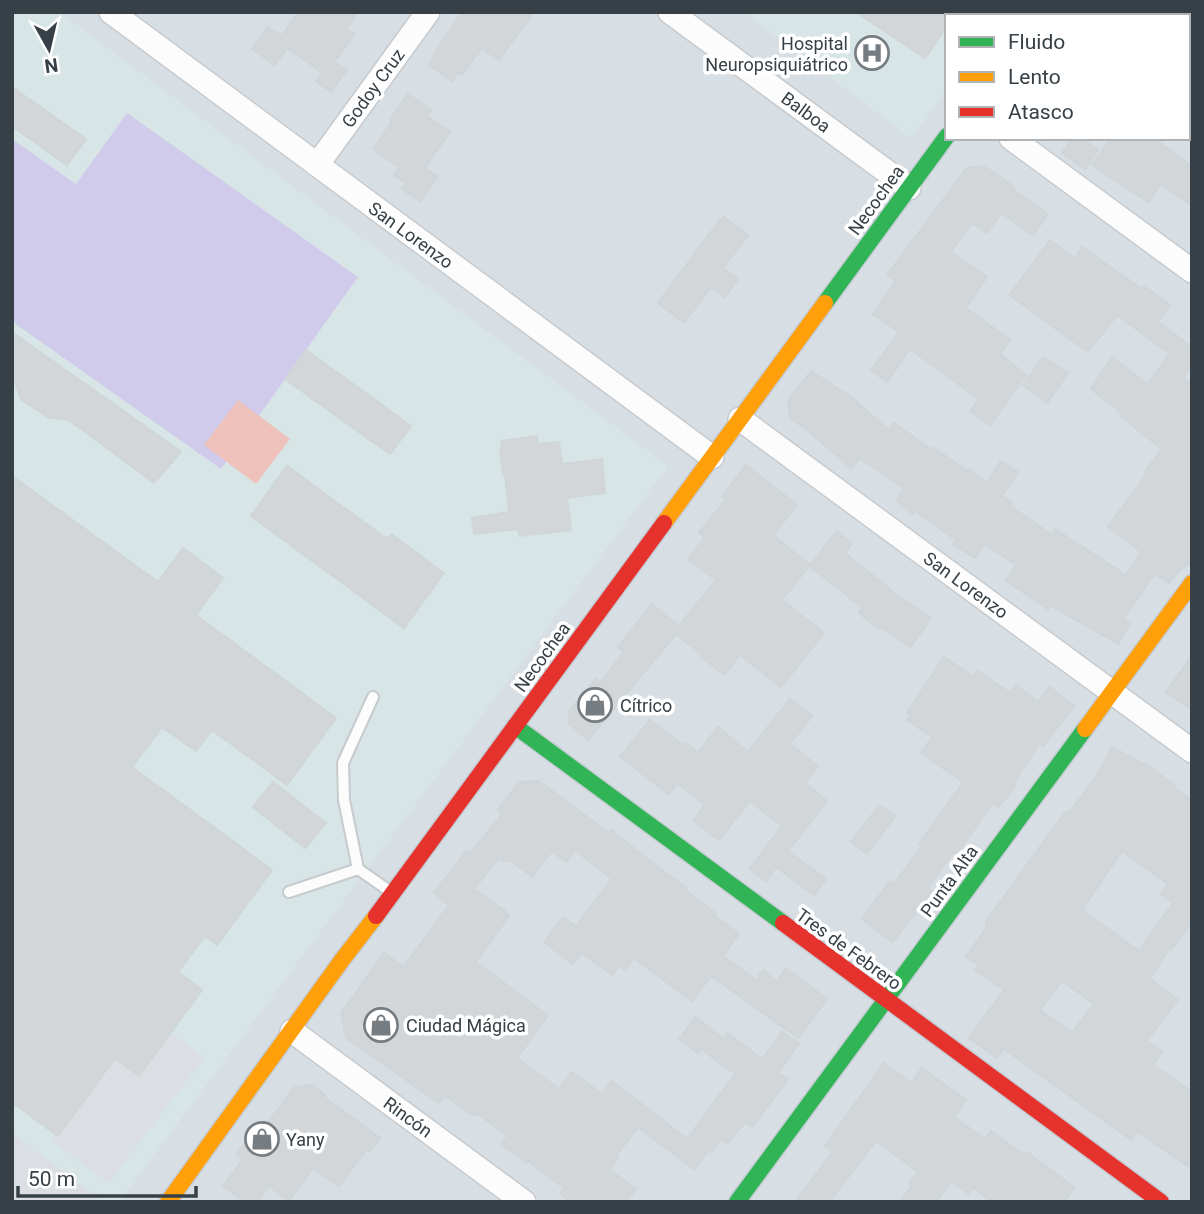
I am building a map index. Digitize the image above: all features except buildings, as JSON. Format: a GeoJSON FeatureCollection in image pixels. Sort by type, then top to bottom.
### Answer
{"type":"FeatureCollection","features":[{"type":"Feature","properties":{"kind":"street","name":"San Lorenzo"},"geometry":{"type":"LineString","coordinates":[[111,12],[712,457]]}},
{"type":"Feature","properties":{"kind":"street","name":"Godoy Cruz"},"geometry":{"type":"LineString","coordinates":[[317,165],[429,12]]}},
{"type":"Feature","properties":{"kind":"street","name":"Balboa"},"geometry":{"type":"LineString","coordinates":[[670,12],[909,188]]}},
{"type":"Feature","properties":{"kind":"street","name":"Necochea"},"geometry":{"type":"LineString","coordinates":[[168,1202],[342,960],[945,139]]}},
{"type":"Feature","properties":{"kind":"street"},"geometry":{"type":"LineString","coordinates":[[1014,140],[1192,271]]}},
{"type":"Feature","properties":{"kind":"street","name":"San Lorenzo"},"geometry":{"type":"LineString","coordinates":[[740,419],[1192,751]]}},
{"type":"Feature","properties":{"kind":"street","name":"Punta Alta"},"geometry":{"type":"LineString","coordinates":[[737,1202],[1192,583]]}},
{"type":"Feature","properties":{"kind":"street","name":"Tres de Febrero"},"geometry":{"type":"LineString","coordinates":[[515,726],[1161,1202]]}},
{"type":"Feature","properties":{"kind":"street","name":"Rincón"},"geometry":{"type":"LineString","coordinates":[[292,1031],[524,1202]]}},
{"type":"Feature","properties":{"kind":"lane"},"geometry":{"type":"LineString","coordinates":[[373,697],[342,763],[344,800],[358,870],[393,894]]}},
{"type":"Feature","properties":{"kind":"lane"},"geometry":{"type":"LineString","coordinates":[[289,892],[358,870]]}},
{"type":"Feature","properties":{"kind":"shaded area"},"geometry":{"type":"Polygon","coordinates":[[[12,12],[1192,12],[1192,1202],[12,1202],[12,12]]]}},
{"type":"Feature","properties":{"kind":"shaded area"},"geometry":{"type":"Polygon","coordinates":[[[12,12],[59,12],[668,466],[119,1202],[12,1202],[12,12]]]}},
{"type":"Feature","properties":{"kind":"shaded area","name":"Hospital Neuropsiquiátrico"},"geometry":{"type":"Polygon","coordinates":[[[744,12],[1005,12],[945,14],[945,93],[911,138],[744,12]]]}},
{"type":"Feature","properties":{"kind":"shaded area"},"geometry":{"type":"Polygon","coordinates":[[[127,113],[358,277],[221,469],[12,319],[12,139],[76,184],[127,113]]]}},
{"type":"Feature","properties":{"kind":"shaded area"},"geometry":{"type":"Polygon","coordinates":[[[238,400],[290,439],[256,484],[204,445],[238,400]]]}},
{"type":"Feature","properties":{"kind":"shaded area"},"geometry":{"type":"Polygon","coordinates":[[[146,1014],[204,1058],[108,1183],[50,1139],[146,1014]]]}},
{"type":"Feature","properties":{"kind":"shaded area"},"geometry":{"type":"Polygon","coordinates":[[[12,1133],[100,1199],[97,1202],[12,1202],[12,1133]]]}},
{"type":"Feature","properties":{"kind":"traffic: fast"},"geometry":{"type":"LineString","coordinates":[[825,303],[945,139]]}},
{"type":"Feature","properties":{"kind":"traffic: fast"},"geometry":{"type":"LineString","coordinates":[[515,726],[783,923]]}},
{"type":"Feature","properties":{"kind":"traffic: fast"},"geometry":{"type":"LineString","coordinates":[[737,1202],[1085,729]]}},
{"type":"Feature","properties":{"kind":"traffic: slow"},"geometry":{"type":"LineString","coordinates":[[664,523],[825,303]]}},
{"type":"Feature","properties":{"kind":"traffic: slow"},"geometry":{"type":"LineString","coordinates":[[1085,729],[1192,583]]}},
{"type":"Feature","properties":{"kind":"traffic: slow"},"geometry":{"type":"LineString","coordinates":[[168,1202],[376,916]]}},
{"type":"Feature","properties":{"kind":"traffic: jam"},"geometry":{"type":"LineString","coordinates":[[376,916],[664,523]]}},
{"type":"Feature","properties":{"kind":"traffic: jam"},"geometry":{"type":"LineString","coordinates":[[783,923],[1161,1202]]}},
{"type":"Feature","properties":{"kind":"place","name":"Hospital Neuropsiquiátrico"},"geometry":{"type":"Point","coordinates":[872,53]}},
{"type":"Feature","properties":{"kind":"place","name":"Cítrico"},"geometry":{"type":"Point","coordinates":[595,705]}},
{"type":"Feature","properties":{"kind":"place","name":"Ciudad Mágica"},"geometry":{"type":"Point","coordinates":[381,1025]}},
{"type":"Feature","properties":{"kind":"place","name":"Yany"},"geometry":{"type":"Point","coordinates":[262,1139]}}]}
